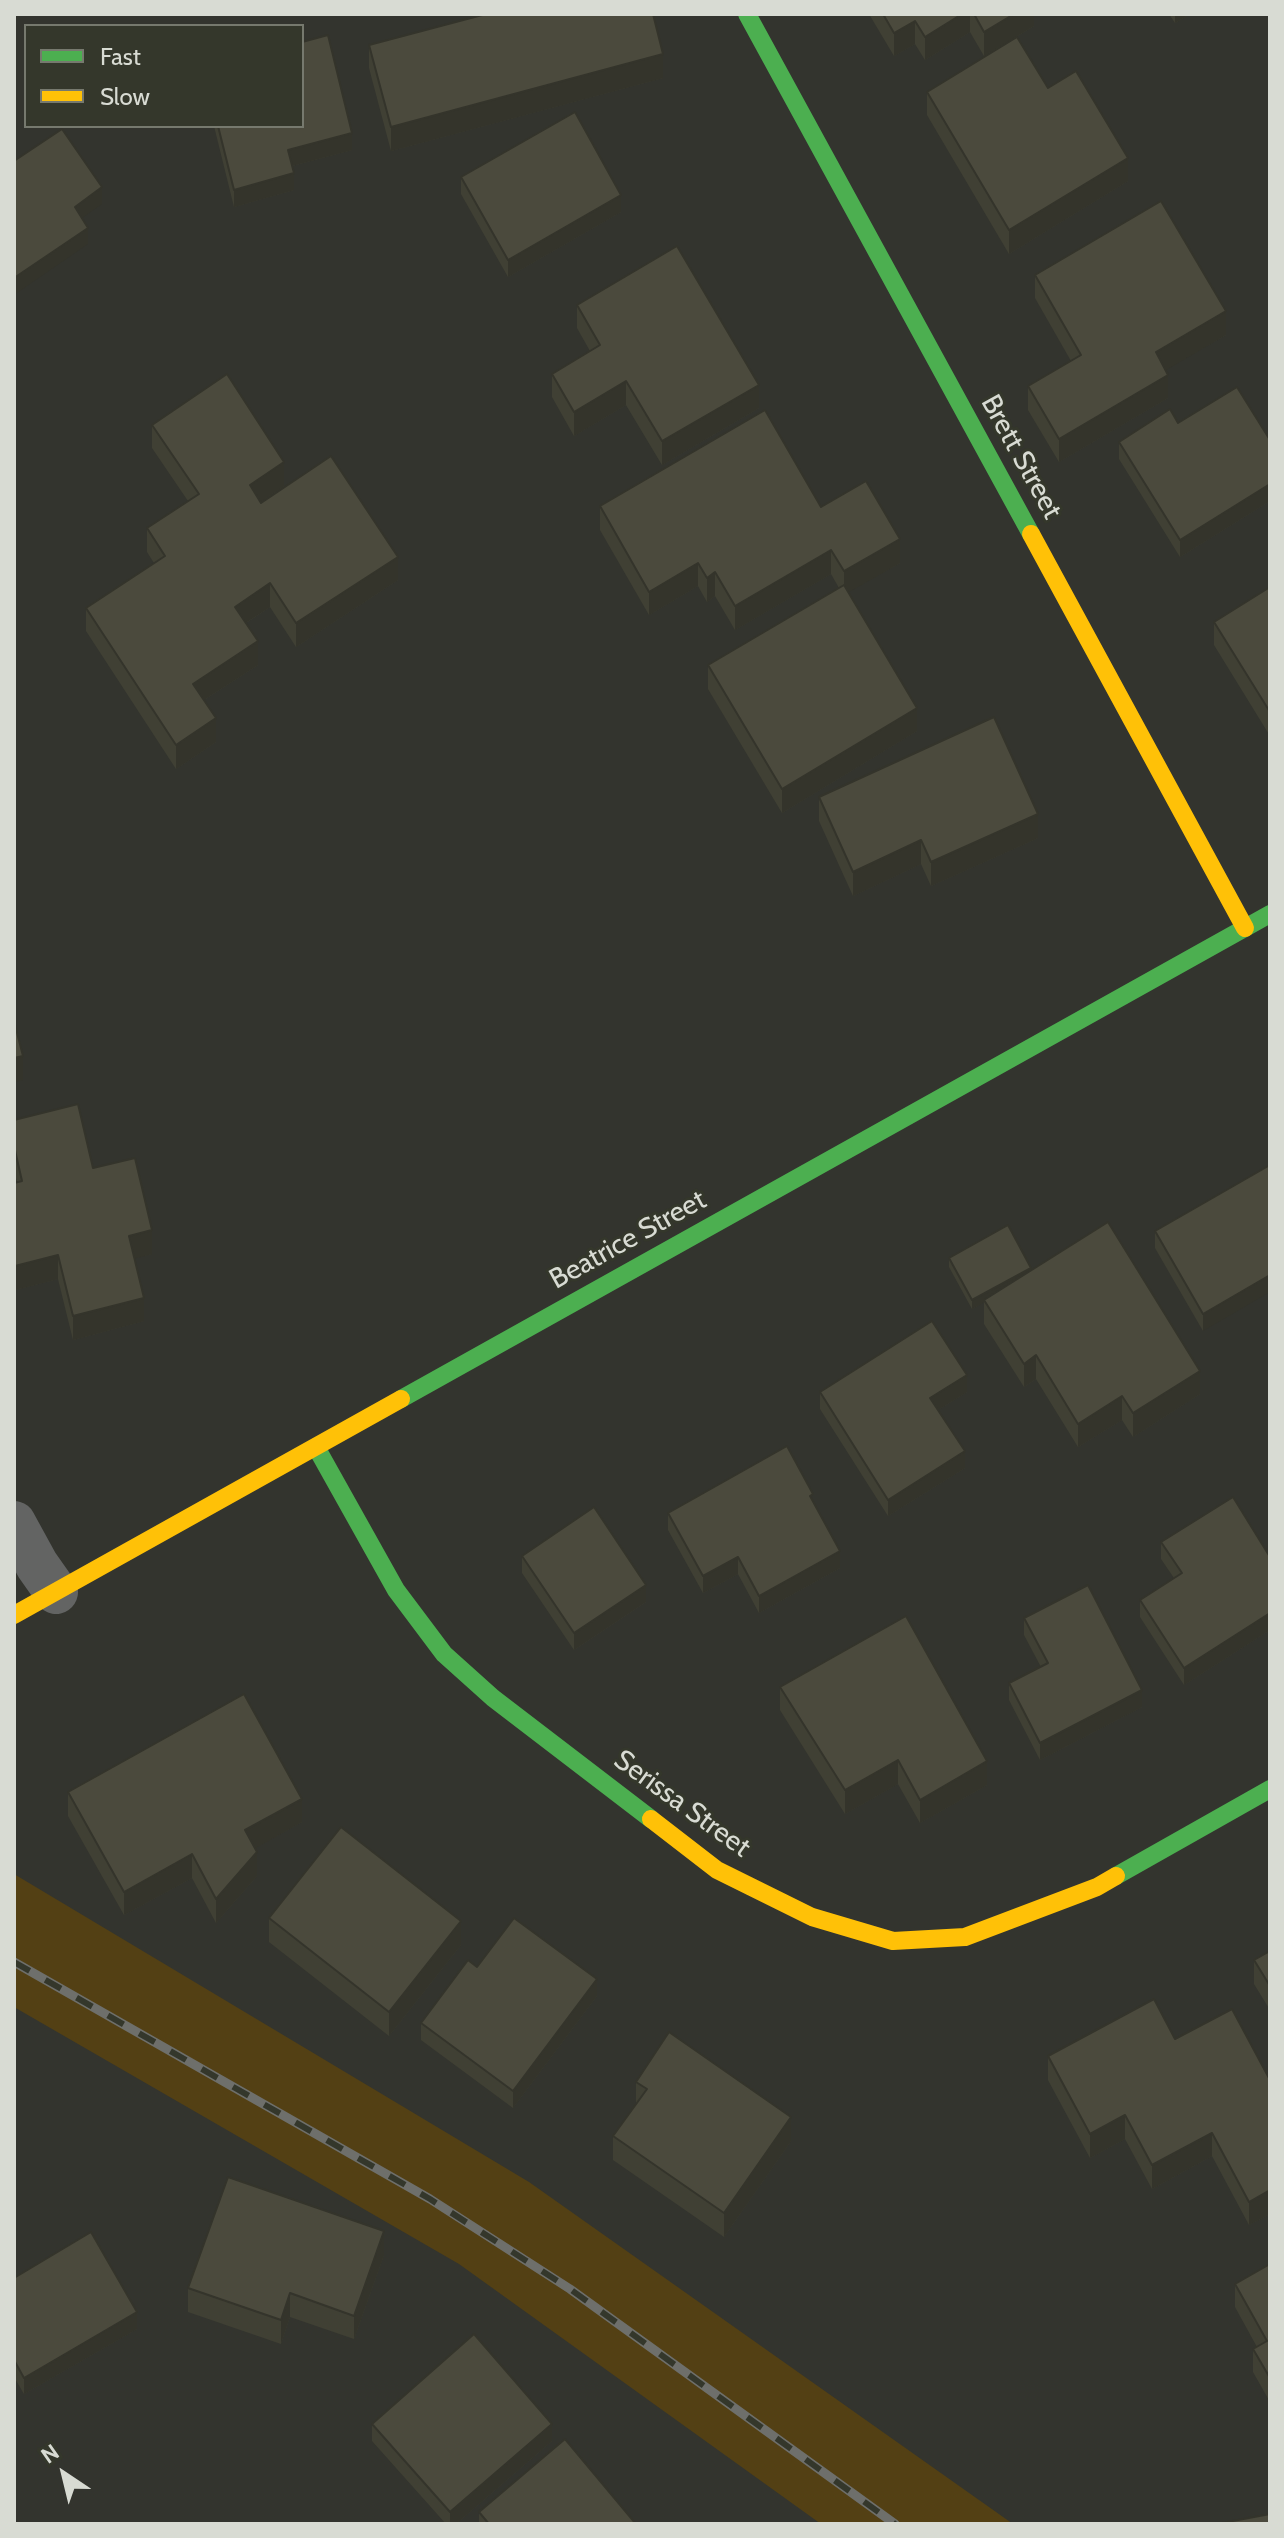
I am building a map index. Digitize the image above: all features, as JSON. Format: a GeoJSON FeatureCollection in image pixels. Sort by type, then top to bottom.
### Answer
{"type":"FeatureCollection","features":[{"type":"Feature","properties":{"kind":"street","name":"Brett Street"},"geometry":{"type":"LineString","coordinates":[[747,14],[1245,928]]}},
{"type":"Feature","properties":{"kind":"street","name":"Beatrice Street"},"geometry":{"type":"LineString","coordinates":[[14,1615],[1270,914]]}},
{"type":"Feature","properties":{"kind":"street","name":"Serissa Street"},"geometry":{"type":"LineString","coordinates":[[316,1447],[396,1590],[444,1654],[493,1698],[717,1870],[812,1917],[893,1941],[965,1937],[1097,1887],[1270,1789]]}},
{"type":"Feature","properties":{"kind":"street"},"geometry":{"type":"LineString","coordinates":[[14,1523],[56,1592]]}},
{"type":"Feature","properties":{"kind":"shaded area"},"geometry":{"type":"Polygon","coordinates":[[[14,1874],[529,2182],[1013,2524],[821,2524],[459,2264],[14,2007],[14,1874]]]}},
{"type":"Feature","properties":{"kind":"building"},"geometry":{"type":"Polygon","coordinates":[[[486,14],[653,14],[663,54],[391,127],[369,45],[486,14]]]}},
{"type":"Feature","properties":{"kind":"building"},"geometry":{"type":"Polygon","coordinates":[[[883,14],[962,14],[925,37],[915,21],[894,33],[883,14]]]}},
{"type":"Feature","properties":{"kind":"building"},"geometry":{"type":"Polygon","coordinates":[[[974,14],[1014,14],[984,32],[974,14]]]}},
{"type":"Feature","properties":{"kind":"building"},"geometry":{"type":"Polygon","coordinates":[[[328,35],[352,133],[288,150],[294,173],[234,190],[218,128],[304,128],[304,41],[328,35]]]}},
{"type":"Feature","properties":{"kind":"building"},"geometry":{"type":"Polygon","coordinates":[[[1017,37],[1048,88],[1076,71],[1128,158],[1009,230],[927,92],[1017,37]]]}},
{"type":"Feature","properties":{"kind":"building"},"geometry":{"type":"Polygon","coordinates":[[[575,112],[621,195],[508,260],[461,177],[575,112]]]}},
{"type":"Feature","properties":{"kind":"building"},"geometry":{"type":"Polygon","coordinates":[[[62,129],[102,187],[75,207],[88,228],[14,278],[14,161],[62,129]]]}},
{"type":"Feature","properties":{"kind":"building"},"geometry":{"type":"Polygon","coordinates":[[[1161,201],[1226,311],[1156,352],[1168,375],[1059,439],[1028,386],[1081,355],[1035,275],[1161,201]]]}},
{"type":"Feature","properties":{"kind":"building"},"geometry":{"type":"Polygon","coordinates":[[[677,246],[759,385],[662,441],[626,381],[574,412],[552,374],[600,345],[577,305],[677,246]]]}},
{"type":"Feature","properties":{"kind":"building"},"geometry":{"type":"Polygon","coordinates":[[[227,374],[284,462],[250,485],[261,503],[331,456],[398,557],[296,623],[270,583],[235,607],[258,641],[193,684],[216,718],[176,745],[86,608],[165,556],[147,528],[199,494],[152,425],[227,374]]]}},
{"type":"Feature","properties":{"kind":"building"},"geometry":{"type":"Polygon","coordinates":[[[1237,387],[1270,440],[1270,484],[1180,540],[1119,442],[1170,409],[1178,423],[1237,387]]]}},
{"type":"Feature","properties":{"kind":"building"},"geometry":{"type":"Polygon","coordinates":[[[765,410],[821,507],[866,481],[900,539],[844,571],[831,550],[735,606],[715,572],[707,578],[698,563],[649,592],[600,506],[765,410]]]}},
{"type":"Feature","properties":{"kind":"building"},"geometry":{"type":"Polygon","coordinates":[[[844,585],[917,708],[782,789],[708,665],[844,585]]]}},
{"type":"Feature","properties":{"kind":"building"},"geometry":{"type":"Polygon","coordinates":[[[1270,587],[1270,712],[1214,622],[1270,587]]]}},
{"type":"Feature","properties":{"kind":"building"},"geometry":{"type":"Polygon","coordinates":[[[994,717],[1038,814],[931,862],[921,840],[853,872],[819,797],[994,717]]]}},
{"type":"Feature","properties":{"kind":"building"},"geometry":{"type":"Polygon","coordinates":[[[14,1021],[23,1056],[14,1058],[14,1021]]]}},
{"type":"Feature","properties":{"kind":"building"},"geometry":{"type":"Polygon","coordinates":[[[78,1104],[93,1168],[135,1158],[152,1230],[129,1236],[144,1298],[73,1316],[58,1255],[15,1266],[14,1183],[22,1181],[14,1146],[14,1120],[78,1104]]]}},
{"type":"Feature","properties":{"kind":"building"},"geometry":{"type":"Polygon","coordinates":[[[1270,1165],[1270,1275],[1203,1314],[1155,1231],[1270,1165]]]}},
{"type":"Feature","properties":{"kind":"building"},"geometry":{"type":"Polygon","coordinates":[[[1108,1222],[1200,1371],[1133,1413],[1122,1396],[1078,1424],[1036,1355],[1024,1364],[984,1300],[1108,1222]]]}},
{"type":"Feature","properties":{"kind":"building"},"geometry":{"type":"Polygon","coordinates":[[[1008,1225],[1031,1268],[972,1300],[949,1258],[1008,1225]]]}},
{"type":"Feature","properties":{"kind":"building"},"geometry":{"type":"Polygon","coordinates":[[[932,1321],[967,1375],[930,1398],[965,1451],[888,1500],[820,1392],[932,1321]]]}},
{"type":"Feature","properties":{"kind":"building"},"geometry":{"type":"Polygon","coordinates":[[[787,1446],[840,1551],[759,1596],[738,1557],[703,1576],[668,1513],[787,1446]]]}},
{"type":"Feature","properties":{"kind":"building"},"geometry":{"type":"Polygon","coordinates":[[[1233,1497],[1270,1557],[1270,1613],[1184,1668],[1140,1600],[1182,1573],[1161,1542],[1233,1497]]]}},
{"type":"Feature","properties":{"kind":"building"},"geometry":{"type":"Polygon","coordinates":[[[594,1507],[646,1585],[574,1633],[522,1556],[594,1507]]]}},
{"type":"Feature","properties":{"kind":"building"},"geometry":{"type":"Polygon","coordinates":[[[1088,1585],[1142,1690],[1040,1743],[1009,1683],[1048,1663],[1024,1618],[1088,1585]]]}},
{"type":"Feature","properties":{"kind":"building"},"geometry":{"type":"Polygon","coordinates":[[[906,1616],[987,1761],[920,1800],[898,1760],[845,1790],[780,1687],[906,1616]]]}},
{"type":"Feature","properties":{"kind":"building"},"geometry":{"type":"Polygon","coordinates":[[[244,1694],[302,1799],[245,1830],[257,1852],[216,1899],[192,1854],[124,1892],[68,1792],[244,1694]]]}},
{"type":"Feature","properties":{"kind":"building"},"geometry":{"type":"Polygon","coordinates":[[[341,1827],[461,1921],[389,2012],[269,1918],[341,1827]]]}},
{"type":"Feature","properties":{"kind":"building"},"geometry":{"type":"Polygon","coordinates":[[[514,1918],[597,1979],[513,2091],[421,2023],[468,1960],[477,1967],[514,1918]]]}},
{"type":"Feature","properties":{"kind":"building"},"geometry":{"type":"Polygon","coordinates":[[[1270,1951],[1270,1986],[1254,1960],[1270,1951]]]}},
{"type":"Feature","properties":{"kind":"building"},"geometry":{"type":"Polygon","coordinates":[[[1154,1999],[1175,2039],[1232,2009],[1270,2080],[1270,2190],[1249,2202],[1212,2133],[1152,2165],[1125,2115],[1090,2134],[1048,2056],[1154,1999]]]}},
{"type":"Feature","properties":{"kind":"building"},"geometry":{"type":"Polygon","coordinates":[[[669,2032],[791,2117],[724,2213],[613,2136],[647,2089],[636,2082],[669,2032]]]}},
{"type":"Feature","properties":{"kind":"building"},"geometry":{"type":"Polygon","coordinates":[[[228,2177],[384,2231],[354,2316],[290,2293],[281,2320],[188,2288],[228,2177]]]}},
{"type":"Feature","properties":{"kind":"building"},"geometry":{"type":"Polygon","coordinates":[[[91,2232],[137,2312],[24,2378],[14,2360],[14,2278],[91,2232]]]}},
{"type":"Feature","properties":{"kind":"building"},"geometry":{"type":"Polygon","coordinates":[[[1270,2264],[1270,2378],[1253,2349],[1267,2341],[1235,2284],[1270,2264]]]}},
{"type":"Feature","properties":{"kind":"building"},"geometry":{"type":"Polygon","coordinates":[[[474,2334],[552,2424],[450,2512],[372,2424],[474,2334]]]}},
{"type":"Feature","properties":{"kind":"building"},"geometry":{"type":"Polygon","coordinates":[[[565,2439],[636,2524],[489,2524],[479,2512],[565,2439]]]}},
{"type":"Feature","properties":{"kind":"building"},"geometry":{"type":"Polygon","coordinates":[[[1270,2514],[1270,2524],[1217,2524],[1270,2514]]]}},
{"type":"Feature","properties":{"kind":"railway"},"geometry":{"type":"LineString","coordinates":[[14,1962],[430,2199],[570,2289],[895,2524]]}},
{"type":"Feature","properties":{"kind":"traffic: fast"},"geometry":{"type":"LineString","coordinates":[[747,14],[1031,534]]}},
{"type":"Feature","properties":{"kind":"traffic: fast"},"geometry":{"type":"LineString","coordinates":[[401,1399],[1270,914]]}},
{"type":"Feature","properties":{"kind":"traffic: fast"},"geometry":{"type":"LineString","coordinates":[[316,1447],[396,1590],[444,1654],[493,1698],[651,1819]]}},
{"type":"Feature","properties":{"kind":"traffic: fast"},"geometry":{"type":"LineString","coordinates":[[1116,1876],[1270,1789]]}},
{"type":"Feature","properties":{"kind":"traffic: slow"},"geometry":{"type":"LineString","coordinates":[[1031,534],[1245,928]]}},
{"type":"Feature","properties":{"kind":"traffic: slow"},"geometry":{"type":"LineString","coordinates":[[14,1615],[401,1399]]}},
{"type":"Feature","properties":{"kind":"traffic: slow"},"geometry":{"type":"LineString","coordinates":[[651,1819],[717,1870],[812,1917],[893,1941],[965,1937],[1097,1887],[1116,1876]]}}]}
